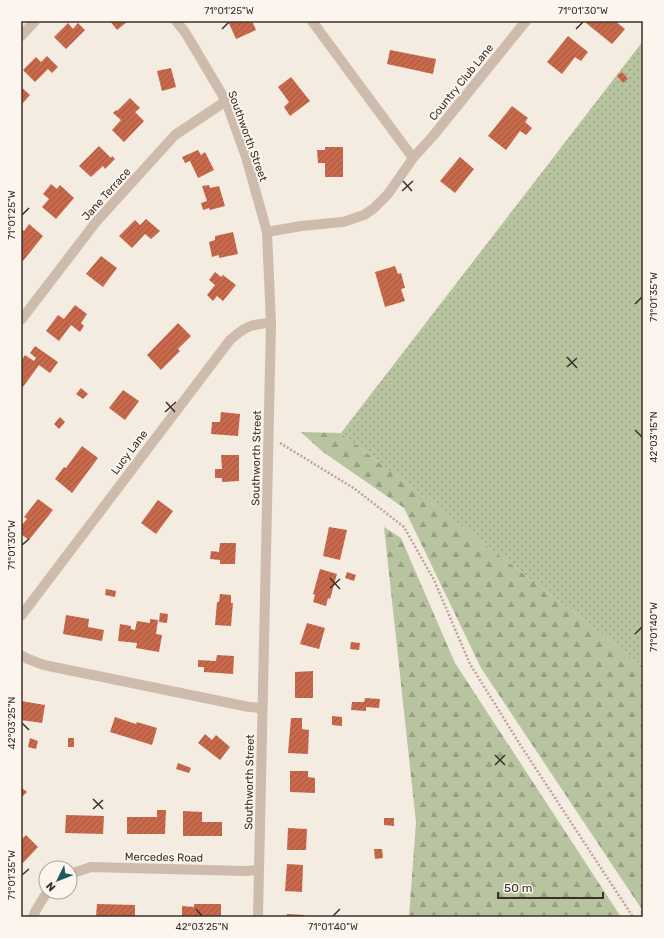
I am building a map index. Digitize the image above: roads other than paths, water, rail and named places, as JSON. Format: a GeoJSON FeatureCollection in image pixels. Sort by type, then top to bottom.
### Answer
{"type":"FeatureCollection","features":[{"type":"Feature","properties":{"kind":"street"},"geometry":{"type":"LineString","coordinates":[[21,36],[35,21]]}},
{"type":"Feature","properties":{"kind":"street","name":"Southworth Street"},"geometry":{"type":"LineString","coordinates":[[176,21],[185,32],[226,101],[246,158],[267,232],[271,323],[258,917]]}},
{"type":"Feature","properties":{"kind":"street"},"geometry":{"type":"LineString","coordinates":[[312,21],[413,158]]}},
{"type":"Feature","properties":{"kind":"street","name":"Country Club Lane"},"geometry":{"type":"LineString","coordinates":[[267,232],[301,226],[338,223],[364,215],[373,209],[388,194],[413,158],[433,136],[526,21]]}},
{"type":"Feature","properties":{"kind":"street","name":"Jane Terrace"},"geometry":{"type":"LineString","coordinates":[[21,320],[96,222],[175,135],[226,101]]}},
{"type":"Feature","properties":{"kind":"street","name":"Lucy Lane"},"geometry":{"type":"LineString","coordinates":[[21,616],[230,340],[248,326],[253,324],[271,323]]}},
{"type":"Feature","properties":{"kind":"street"},"geometry":{"type":"LineString","coordinates":[[21,655],[44,665],[250,707],[262,708]]}},
{"type":"Feature","properties":{"kind":"street","name":"Mercedes Road"},"geometry":{"type":"LineString","coordinates":[[78,871],[91,867],[244,871],[259,870]]}},
{"type":"Feature","properties":{"kind":"street"},"geometry":{"type":"LineString","coordinates":[[34,917],[36,910],[42,900]]}}]}
